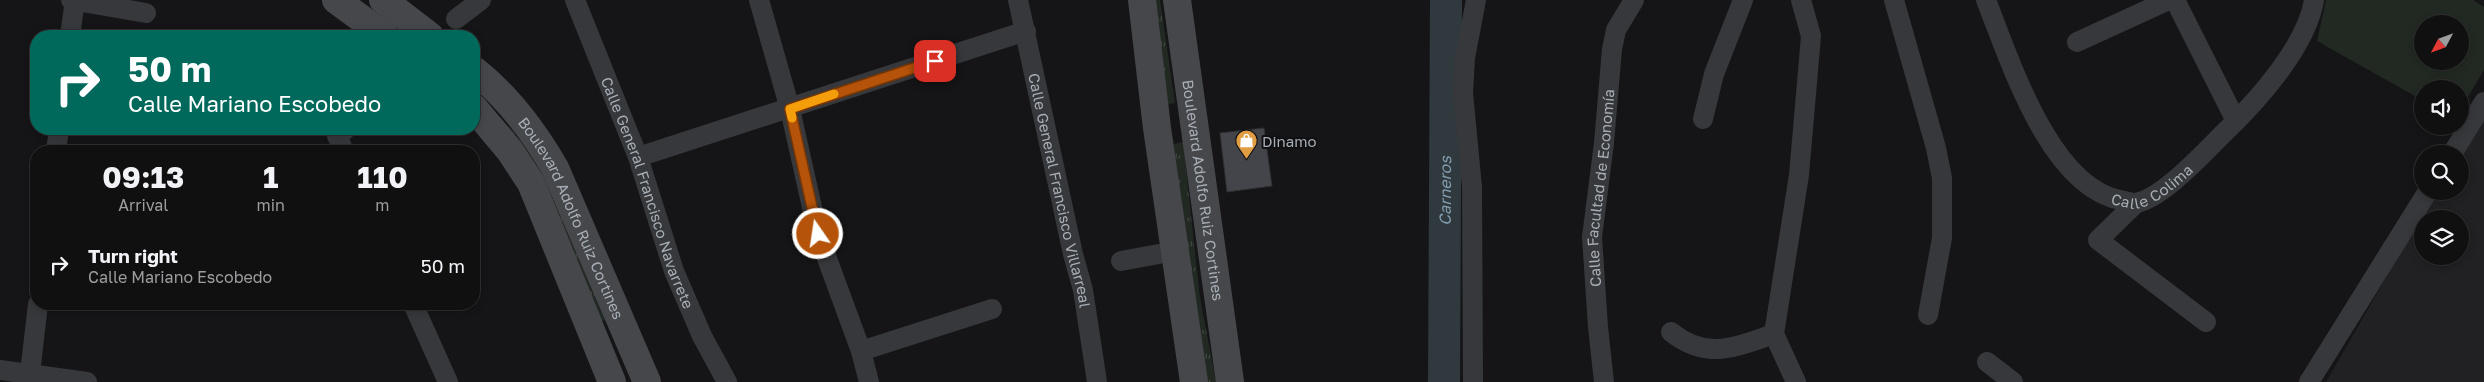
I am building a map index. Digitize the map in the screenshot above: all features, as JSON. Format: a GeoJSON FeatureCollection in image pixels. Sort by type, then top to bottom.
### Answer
{"type":"FeatureCollection","features":[{"type":"Feature","properties":{"kind":"main road"},"geometry":{"type":"LineString","coordinates":[[336,0],[377,30]]}},
{"type":"Feature","properties":{"kind":"main road"},"geometry":{"type":"LineString","coordinates":[[383,0],[422,30]]}},
{"type":"Feature","properties":{"kind":"main road"},"geometry":{"type":"LineString","coordinates":[[1142,0],[1157,128],[1194,382]]}},
{"type":"Feature","properties":{"kind":"main road","name":"Boulevard Adolfo Ruiz Cortines"},"geometry":{"type":"LineString","coordinates":[[1177,0],[1230,382]]}},
{"type":"Feature","properties":{"kind":"main road","name":"Boulevard Adolfo Ruiz Cortines"},"geometry":{"type":"LineString","coordinates":[[480,76],[508,103],[531,131],[555,168],[647,382]]}},
{"type":"Feature","properties":{"kind":"main road","name":"Boulevard Adolfo Ruiz Cortines"},"geometry":{"type":"LineString","coordinates":[[480,115],[510,151],[530,184],[612,382]]}},
{"type":"Feature","properties":{"kind":"main road"},"geometry":{"type":"LineString","coordinates":[[1157,128],[1195,122]]}},
{"type":"Feature","properties":{"kind":"main road"},"geometry":{"type":"LineString","coordinates":[[598,349],[628,337]]}},
{"type":"Feature","properties":{"kind":"street"},"geometry":{"type":"LineString","coordinates":[[70,30],[73,0],[146,13]]}},
{"type":"Feature","properties":{"kind":"street"},"geometry":{"type":"LineString","coordinates":[[456,19],[481,0]]}},
{"type":"Feature","properties":{"kind":"street","name":"Calle General Francisco Navarrete"},"geometry":{"type":"LineString","coordinates":[[575,0],[638,157],[674,271],[702,336],[727,382]]}},
{"type":"Feature","properties":{"kind":"street"},"geometry":{"type":"LineString","coordinates":[[759,0],[790,109],[818,234],[861,351],[869,382]]}},
{"type":"Feature","properties":{"kind":"street","name":"Calle General Francisco Villarreal"},"geometry":{"type":"LineString","coordinates":[[1018,0],[1073,254],[1083,290],[1097,382]]}},
{"type":"Feature","properties":{"kind":"street"},"geometry":{"type":"LineString","coordinates":[[1473,382],[1472,187],[1462,93],[1465,58],[1476,0]]}},
{"type":"Feature","properties":{"kind":"street"},"geometry":{"type":"LineString","coordinates":[[1703,119],[1714,74],[1743,0]]}},
{"type":"Feature","properties":{"kind":"street"},"geometry":{"type":"LineString","coordinates":[[1796,382],[1774,334],[1800,165],[1810,36],[1801,0]]}},
{"type":"Feature","properties":{"kind":"street"},"geometry":{"type":"LineString","coordinates":[[1894,0],[1936,148],[1942,178],[1942,238],[1928,315]]}},
{"type":"Feature","properties":{"kind":"street","name":"Calle Colima"},"geometry":{"type":"LineString","coordinates":[[1986,0],[2039,124],[2060,158],[2084,183],[2109,198],[2136,203],[2178,178],[2236,121],[2292,54],[2304,33],[2314,0]]}},
{"type":"Feature","properties":{"kind":"street"},"geometry":{"type":"LineString","coordinates":[[2077,42],[2169,0]]}},
{"type":"Feature","properties":{"kind":"street"},"geometry":{"type":"LineString","coordinates":[[2175,0],[2236,121]]}},
{"type":"Feature","properties":{"kind":"street","name":"Calle Facultad de Economía"},"geometry":{"type":"LineString","coordinates":[[1604,382],[1592,237],[1604,143],[1612,49],[1616,30],[1629,3]]}},
{"type":"Feature","properties":{"kind":"street"},"geometry":{"type":"LineString","coordinates":[[638,157],[1026,31]]}},
{"type":"Feature","properties":{"kind":"street"},"geometry":{"type":"LineString","coordinates":[[2458,145],[2484,102]]}},
{"type":"Feature","properties":{"kind":"street"},"geometry":{"type":"LineString","coordinates":[[2309,382],[2422,200]]}},
{"type":"Feature","properties":{"kind":"street"},"geometry":{"type":"LineString","coordinates":[[2136,203],[2098,240],[2206,322]]}},
{"type":"Feature","properties":{"kind":"street"},"geometry":{"type":"LineString","coordinates":[[1121,261],[1175,251]]}},
{"type":"Feature","properties":{"kind":"street"},"geometry":{"type":"LineString","coordinates":[[861,351],[992,309]]}},
{"type":"Feature","properties":{"kind":"street"},"geometry":{"type":"LineString","coordinates":[[29,378],[37,310]]}},
{"type":"Feature","properties":{"kind":"street"},"geometry":{"type":"LineString","coordinates":[[416,310],[448,382]]}},
{"type":"Feature","properties":{"kind":"street"},"geometry":{"type":"LineString","coordinates":[[1672,332],[1686,344],[1702,349],[1732,348],[1774,334]]}},
{"type":"Feature","properties":{"kind":"street"},"geometry":{"type":"LineString","coordinates":[[1987,362],[2013,382]]}},
{"type":"Feature","properties":{"kind":"street"},"geometry":{"type":"LineString","coordinates":[[0,370],[29,378],[86,382]]}},
{"type":"Feature","properties":{"kind":"shaded area"},"geometry":{"type":"Polygon","coordinates":[[[2484,109],[2484,382],[2326,382],[2414,229],[2414,265],[2469,265],[2469,210],[2425,210],[2431,200],[2469,200],[2469,145],[2465,145],[2484,109]]]}},
{"type":"Feature","properties":{"kind":"green space"},"geometry":{"type":"Polygon","coordinates":[[[1149,0],[1160,0],[1175,103],[1164,105],[1149,0]]]}},
{"type":"Feature","properties":{"kind":"green space"},"geometry":{"type":"Polygon","coordinates":[[[2326,0],[2473,0],[2484,7],[2484,70],[2469,95],[2469,80],[2414,80],[2414,96],[2317,41],[2326,0]]]}},
{"type":"Feature","properties":{"kind":"green space"},"geometry":{"type":"Polygon","coordinates":[[[480,96],[510,128],[541,167],[605,320],[596,323],[480,113],[480,96]]]}},
{"type":"Feature","properties":{"kind":"green space"},"geometry":{"type":"Polygon","coordinates":[[[1183,142],[1200,298],[1216,382],[1206,382],[1170,145],[1183,142]]]}},
{"type":"Feature","properties":{"kind":"building","name":"Dinamo"},"geometry":{"type":"Polygon","coordinates":[[[1264,128],[1272,186],[1227,192],[1220,133],[1264,128]]]}},
{"type":"Feature","properties":{"kind":"waterway","name":"Carneros"},"geometry":{"type":"LineString","coordinates":[[1444,382],[1446,0]]}},
{"type":"Feature","properties":{"kind":"slow traffic"},"geometry":{"type":"LineString","coordinates":[[792,118],[790,109],[834,94]]}},
{"type":"Feature","properties":{"kind":"place","name":"Dinamo"},"geometry":{"type":"Point","coordinates":[1246,160]}},
{"type":"Feature","properties":{"kind":"route"},"geometry":{"type":"LineString","coordinates":[[818,234],[790,109],[935,61]]}}]}
